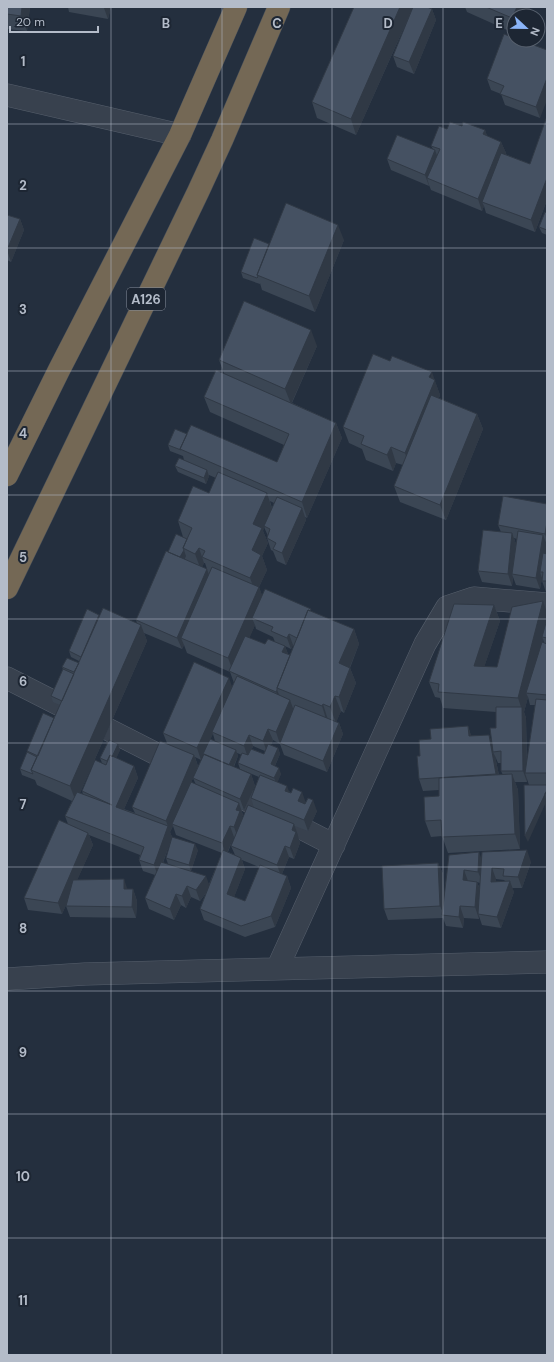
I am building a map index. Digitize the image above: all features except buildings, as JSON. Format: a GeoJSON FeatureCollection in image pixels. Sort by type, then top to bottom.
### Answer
{"type":"FeatureCollection","features":[{"type":"Feature","properties":{"kind":"highway"},"geometry":{"type":"LineString","coordinates":[[7,475],[59,370],[180,135],[236,7]]}},
{"type":"Feature","properties":{"kind":"highway","name":"A126"},"geometry":{"type":"LineString","coordinates":[[7,588],[198,192],[279,7]]}},
{"type":"Feature","properties":{"kind":"street"},"geometry":{"type":"LineString","coordinates":[[7,95],[180,135]]}},
{"type":"Feature","properties":{"kind":"street"},"geometry":{"type":"LineString","coordinates":[[277,969],[425,644],[447,607],[474,598],[547,604]]}},
{"type":"Feature","properties":{"kind":"street"},"geometry":{"type":"LineString","coordinates":[[7,678],[334,845]]}},
{"type":"Feature","properties":{"kind":"street"},"geometry":{"type":"LineString","coordinates":[[7,979],[85,974],[547,962]]}}]}
